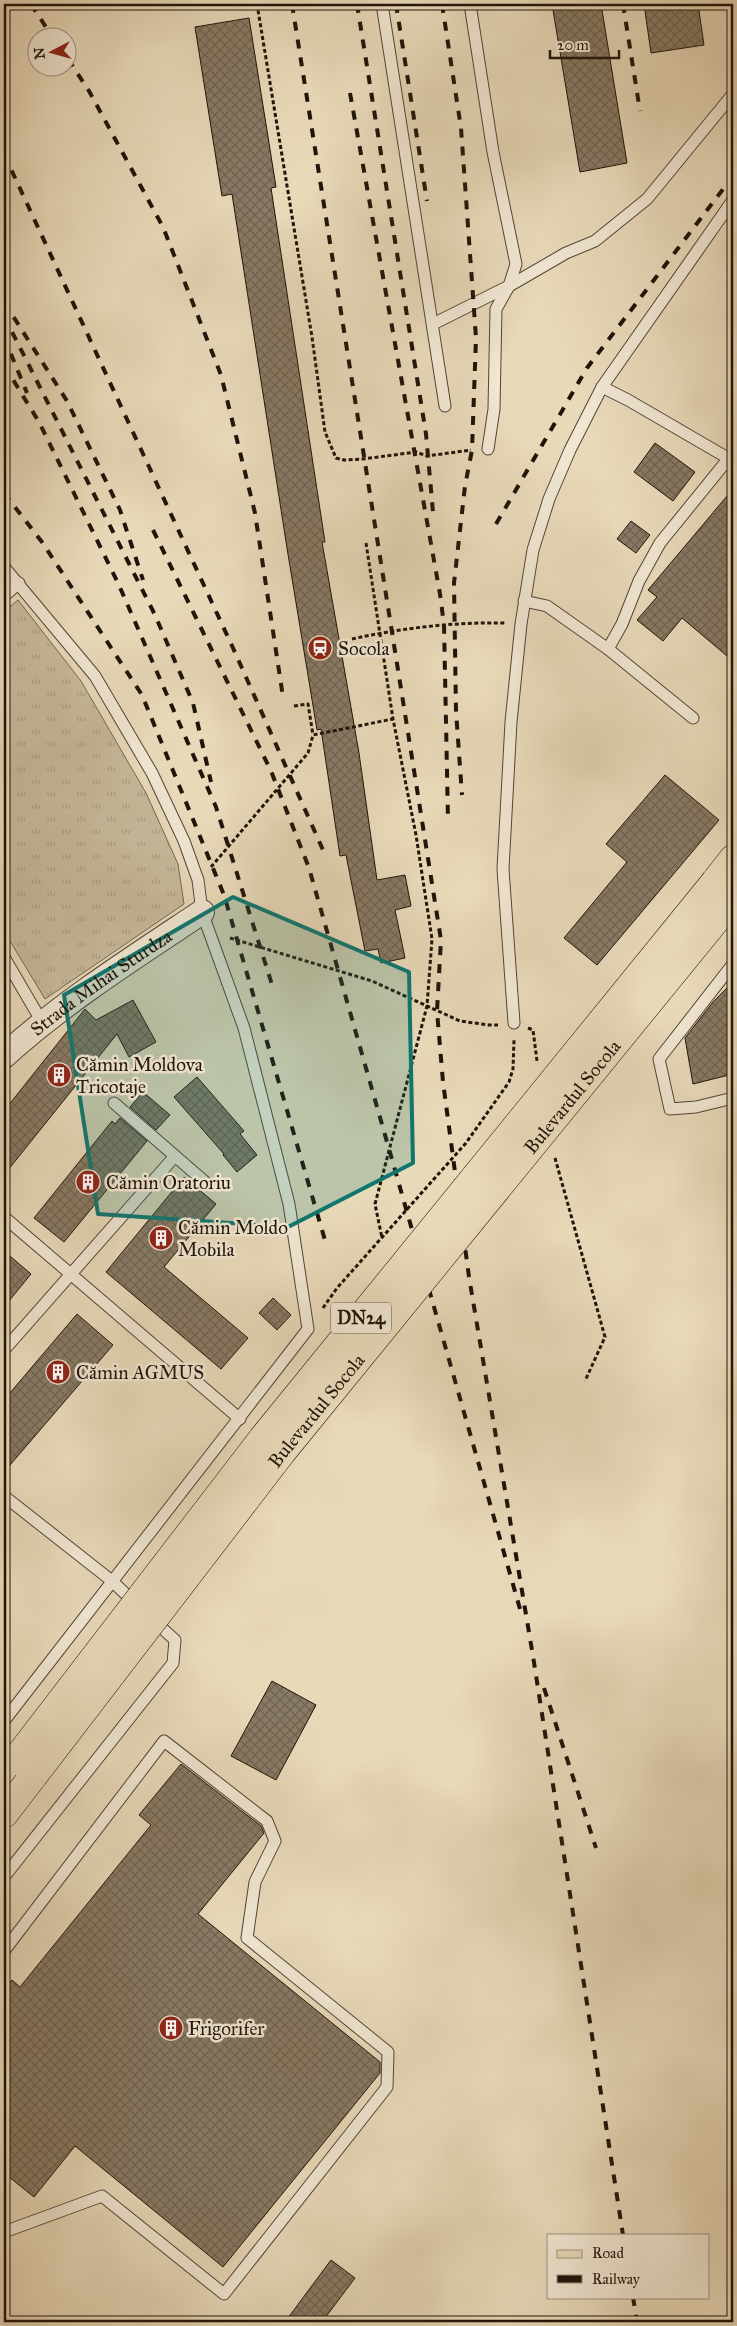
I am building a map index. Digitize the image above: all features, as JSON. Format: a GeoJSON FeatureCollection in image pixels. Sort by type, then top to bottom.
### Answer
{"type":"FeatureCollection","features":[{"type":"Feature","properties":{"kind":"main road","name":"DN24"},"geometry":{"type":"LineString","coordinates":[[724,890],[733,859]]}},
{"type":"Feature","properties":{"kind":"main road","name":"Bulevardul Socola"},"geometry":{"type":"LineString","coordinates":[[4,1814],[17,1770],[282,1452],[724,890]]}},
{"type":"Feature","properties":{"kind":"street","name":"Strada Mihai Sturdza"},"geometry":{"type":"LineString","coordinates":[[4,1056],[42,1022],[79,994],[206,922]]}},
{"type":"Feature","properties":{"kind":"lane"},"geometry":{"type":"LineString","coordinates":[[382,4],[445,406]]}},
{"type":"Feature","properties":{"kind":"lane"},"geometry":{"type":"LineString","coordinates":[[470,4],[493,152],[516,264],[509,286],[496,309],[494,409],[488,449]]}},
{"type":"Feature","properties":{"kind":"lane"},"geometry":{"type":"LineString","coordinates":[[433,324],[509,286],[566,253],[595,241],[647,199],[733,94]]}},
{"type":"Feature","properties":{"kind":"lane"},"geometry":{"type":"LineString","coordinates":[[514,1023],[503,869],[511,722],[521,624],[532,550],[549,499],[570,450],[602,387],[733,200]]}},
{"type":"Feature","properties":{"kind":"lane"},"geometry":{"type":"LineString","coordinates":[[602,387],[731,459],[660,544],[639,581],[622,624],[608,649]]}},
{"type":"Feature","properties":{"kind":"lane"},"geometry":{"type":"LineString","coordinates":[[4,567],[20,583],[95,676],[152,773],[184,841],[198,880],[206,922],[244,1028],[286,1195],[308,1330],[4,1721]]}},
{"type":"Feature","properties":{"kind":"lane"},"geometry":{"type":"LineString","coordinates":[[4,596],[20,583]]}},
{"type":"Feature","properties":{"kind":"lane"},"geometry":{"type":"LineString","coordinates":[[524,601],[546,606],[608,649],[694,718]]}},
{"type":"Feature","properties":{"kind":"lane"},"geometry":{"type":"LineString","coordinates":[[4,957],[42,1022]]}},
{"type":"Feature","properties":{"kind":"lane"},"geometry":{"type":"LineString","coordinates":[[733,964],[659,1059],[670,1109],[696,1107],[733,1098]]}},
{"type":"Feature","properties":{"kind":"lane"},"geometry":{"type":"LineString","coordinates":[[114,1104],[205,1182]]}},
{"type":"Feature","properties":{"kind":"lane"},"geometry":{"type":"LineString","coordinates":[[4,1350],[68,1274],[175,1156]]}},
{"type":"Feature","properties":{"kind":"lane"},"geometry":{"type":"LineString","coordinates":[[4,1217],[68,1274],[240,1419]]}},
{"type":"Feature","properties":{"kind":"lane"},"geometry":{"type":"LineString","coordinates":[[4,1496],[112,1581],[175,1640],[173,1663],[4,1878]]}},
{"type":"Feature","properties":{"kind":"lane"},"geometry":{"type":"LineString","coordinates":[[4,1951],[164,1741],[267,1821],[272,1830],[275,1841],[255,1882],[247,1938],[388,2052],[387,2087],[224,2294],[102,2196],[4,2232]]}},
{"type":"Feature","properties":{"kind":"path"},"geometry":{"type":"LineString","coordinates":[[257,4],[312,337],[325,432],[336,458],[344,460],[363,459],[416,452],[427,456],[488,449]]}},
{"type":"Feature","properties":{"kind":"path"},"geometry":{"type":"LineString","coordinates":[[366,544],[393,719],[416,835],[432,939],[427,1006],[375,1204],[382,1238]]}},
{"type":"Feature","properties":{"kind":"path"},"geometry":{"type":"LineString","coordinates":[[352,639],[381,633],[472,622],[521,624]]}},
{"type":"Feature","properties":{"kind":"path"},"geometry":{"type":"LineString","coordinates":[[198,880],[308,753],[313,735],[308,704],[294,706]]}},
{"type":"Feature","properties":{"kind":"path"},"geometry":{"type":"LineString","coordinates":[[313,735],[393,719]]}},
{"type":"Feature","properties":{"kind":"path"},"geometry":{"type":"LineString","coordinates":[[206,922],[372,981],[460,1021],[490,1025],[514,1023],[533,1030],[538,1070]]}},
{"type":"Feature","properties":{"kind":"path"},"geometry":{"type":"LineString","coordinates":[[308,1330],[337,1288],[465,1145],[509,1082],[514,1069],[514,1023]]}},
{"type":"Feature","properties":{"kind":"path"},"geometry":{"type":"LineString","coordinates":[[555,1157],[605,1337],[584,1380]]}},
{"type":"Feature","properties":{"kind":"highlighted area"},"geometry":{"type":"Polygon","coordinates":[[[233,897],[409,972],[413,1163],[288,1227],[98,1214],[64,995],[233,897]]]}},
{"type":"Feature","properties":{"kind":"green space"},"geometry":{"type":"Polygon","coordinates":[[[18,600],[81,681],[146,793],[178,864],[184,904],[45,999],[4,931],[4,612],[18,600]]]}},
{"type":"Feature","properties":{"kind":"building"},"geometry":{"type":"Polygon","coordinates":[[[552,4],[601,4],[627,163],[580,172],[552,4]]]}},
{"type":"Feature","properties":{"kind":"building"},"geometry":{"type":"Polygon","coordinates":[[[644,4],[698,4],[704,45],[651,53],[644,4]]]}},
{"type":"Feature","properties":{"kind":"building"},"geometry":{"type":"Polygon","coordinates":[[[249,18],[276,187],[271,188],[325,542],[322,542],[359,753],[377,880],[405,875],[411,906],[395,910],[405,958],[381,963],[378,949],[365,951],[346,855],[340,856],[321,729],[317,730],[287,548],[232,194],[222,196],[195,27],[249,18]]]}},
{"type":"Feature","properties":{"kind":"building"},"geometry":{"type":"Polygon","coordinates":[[[655,443],[695,472],[673,501],[634,472],[655,443]]]}},
{"type":"Feature","properties":{"kind":"building"},"geometry":{"type":"Polygon","coordinates":[[[733,489],[733,661],[682,618],[663,641],[637,620],[657,597],[648,590],[733,489]]]}},
{"type":"Feature","properties":{"kind":"building"},"geometry":{"type":"Polygon","coordinates":[[[631,521],[650,535],[636,553],[617,539],[631,521]]]}},
{"type":"Feature","properties":{"kind":"building"},"geometry":{"type":"Polygon","coordinates":[[[665,775],[719,820],[597,965],[564,938],[627,862],[606,844],[665,775]]]}},
{"type":"Feature","properties":{"kind":"building"},"geometry":{"type":"Polygon","coordinates":[[[733,982],[733,1074],[693,1084],[685,1038],[713,1002],[733,982]]]}},
{"type":"Feature","properties":{"kind":"building","name":"Cămin Moldova Tricotaje"},"geometry":{"type":"Polygon","coordinates":[[[133,1000],[156,1042],[129,1057],[117,1034],[4,1175],[4,1111],[85,1009],[96,1020],[133,1000]]]}},
{"type":"Feature","properties":{"kind":"building"},"geometry":{"type":"Polygon","coordinates":[[[197,1077],[244,1131],[240,1134],[257,1155],[237,1172],[224,1154],[174,1097],[197,1077]]]}},
{"type":"Feature","properties":{"kind":"building"},"geometry":{"type":"Polygon","coordinates":[[[143,1092],[170,1115],[156,1130],[130,1107],[143,1092]]]}},
{"type":"Feature","properties":{"kind":"building","name":"Cămin Oratoriu"},"geometry":{"type":"Polygon","coordinates":[[[120,1118],[147,1141],[64,1242],[34,1218],[112,1121],[115,1124],[120,1118]]]}},
{"type":"Feature","properties":{"kind":"building"},"geometry":{"type":"Polygon","coordinates":[[[184,1177],[216,1204],[164,1267],[248,1338],[221,1369],[106,1272],[184,1177]]]}},
{"type":"Feature","properties":{"kind":"building"},"geometry":{"type":"Polygon","coordinates":[[[4,1251],[31,1274],[4,1307],[4,1251]]]}},
{"type":"Feature","properties":{"kind":"building"},"geometry":{"type":"Polygon","coordinates":[[[273,1298],[291,1315],[277,1330],[259,1313],[273,1298]]]}},
{"type":"Feature","properties":{"kind":"building","name":"Cămin AGMUS"},"geometry":{"type":"Polygon","coordinates":[[[77,1314],[113,1345],[4,1472],[4,1400],[77,1314]]]}},
{"type":"Feature","properties":{"kind":"building"},"geometry":{"type":"Polygon","coordinates":[[[272,1681],[316,1705],[276,1780],[231,1756],[272,1681]]]}},
{"type":"Feature","properties":{"kind":"building","name":"Frigorifer"},"geometry":{"type":"Polygon","coordinates":[[[181,1764],[261,1826],[264,1833],[198,1914],[380,2062],[380,2073],[223,2267],[75,2146],[34,2197],[4,2173],[4,1990],[12,1980],[20,1987],[151,1825],[139,1815],[181,1764]]]}},
{"type":"Feature","properties":{"kind":"building"},"geometry":{"type":"Polygon","coordinates":[[[331,2260],[355,2278],[322,2322],[285,2322],[331,2260]]]}},
{"type":"Feature","properties":{"kind":"railway"},"geometry":{"type":"LineString","coordinates":[[31,4],[47,28]]}},
{"type":"Feature","properties":{"kind":"railway"},"geometry":{"type":"LineString","coordinates":[[292,4],[441,940],[437,1011],[443,1082],[469,1277],[533,1656],[623,2234]]}},
{"type":"Feature","properties":{"kind":"railway"},"geometry":{"type":"LineString","coordinates":[[357,4],[426,434],[433,512]]}},
{"type":"Feature","properties":{"kind":"railway"},"geometry":{"type":"LineString","coordinates":[[396,4],[427,201]]}},
{"type":"Feature","properties":{"kind":"railway"},"geometry":{"type":"LineString","coordinates":[[442,4],[461,128],[476,338],[472,450],[465,486],[454,583],[456,711],[462,795]]}},
{"type":"Feature","properties":{"kind":"railway"},"geometry":{"type":"LineString","coordinates":[[623,4],[640,111]]}},
{"type":"Feature","properties":{"kind":"railway"},"geometry":{"type":"LineString","coordinates":[[78,74],[163,227],[221,375],[255,513],[283,697]]}},
{"type":"Feature","properties":{"kind":"railway"},"geometry":{"type":"LineString","coordinates":[[350,93],[440,594],[444,625],[448,820]]}},
{"type":"Feature","properties":{"kind":"railway"},"geometry":{"type":"LineString","coordinates":[[4,154],[233,648],[323,850]]}},
{"type":"Feature","properties":{"kind":"railway"},"geometry":{"type":"LineString","coordinates":[[496,524],[587,368],[733,176]]}},
{"type":"Feature","properties":{"kind":"railway"},"geometry":{"type":"LineString","coordinates":[[4,302],[67,401],[120,510],[143,580]]}},
{"type":"Feature","properties":{"kind":"railway"},"geometry":{"type":"LineString","coordinates":[[4,316],[155,615],[193,703],[211,782]]}},
{"type":"Feature","properties":{"kind":"railway"},"geometry":{"type":"LineString","coordinates":[[4,337],[27,393]]}},
{"type":"Feature","properties":{"kind":"railway"},"geometry":{"type":"LineString","coordinates":[[4,365],[39,422],[118,583],[216,807],[274,991]]}},
{"type":"Feature","properties":{"kind":"railway"},"geometry":{"type":"LineString","coordinates":[[4,493],[42,542],[142,695],[224,895],[327,1247]]}},
{"type":"Feature","properties":{"kind":"railway"},"geometry":{"type":"LineString","coordinates":[[153,530],[271,771],[309,868],[520,1609]]}},
{"type":"Feature","properties":{"kind":"railway"},"geometry":{"type":"LineString","coordinates":[[544,1688],[596,1848]]}},
{"type":"Feature","properties":{"kind":"railway"},"geometry":{"type":"LineString","coordinates":[[633,2298],[637,2322]]}},
{"type":"Feature","properties":{"kind":"place","name":"Socola"},"geometry":{"type":"Point","coordinates":[320,648]}},
{"type":"Feature","properties":{"kind":"place","name":"Cămin Moldova Tricotaje"},"geometry":{"type":"Point","coordinates":[59,1075]}},
{"type":"Feature","properties":{"kind":"place","name":"Cămin Oratoriu"},"geometry":{"type":"Point","coordinates":[88,1182]}},
{"type":"Feature","properties":{"kind":"place","name":"Cămin Moldo Mobila"},"geometry":{"type":"Point","coordinates":[161,1238]}},
{"type":"Feature","properties":{"kind":"place","name":"Cămin AGMUS"},"geometry":{"type":"Point","coordinates":[58,1372]}},
{"type":"Feature","properties":{"kind":"place","name":"Frigorifer"},"geometry":{"type":"Point","coordinates":[171,2028]}}]}
